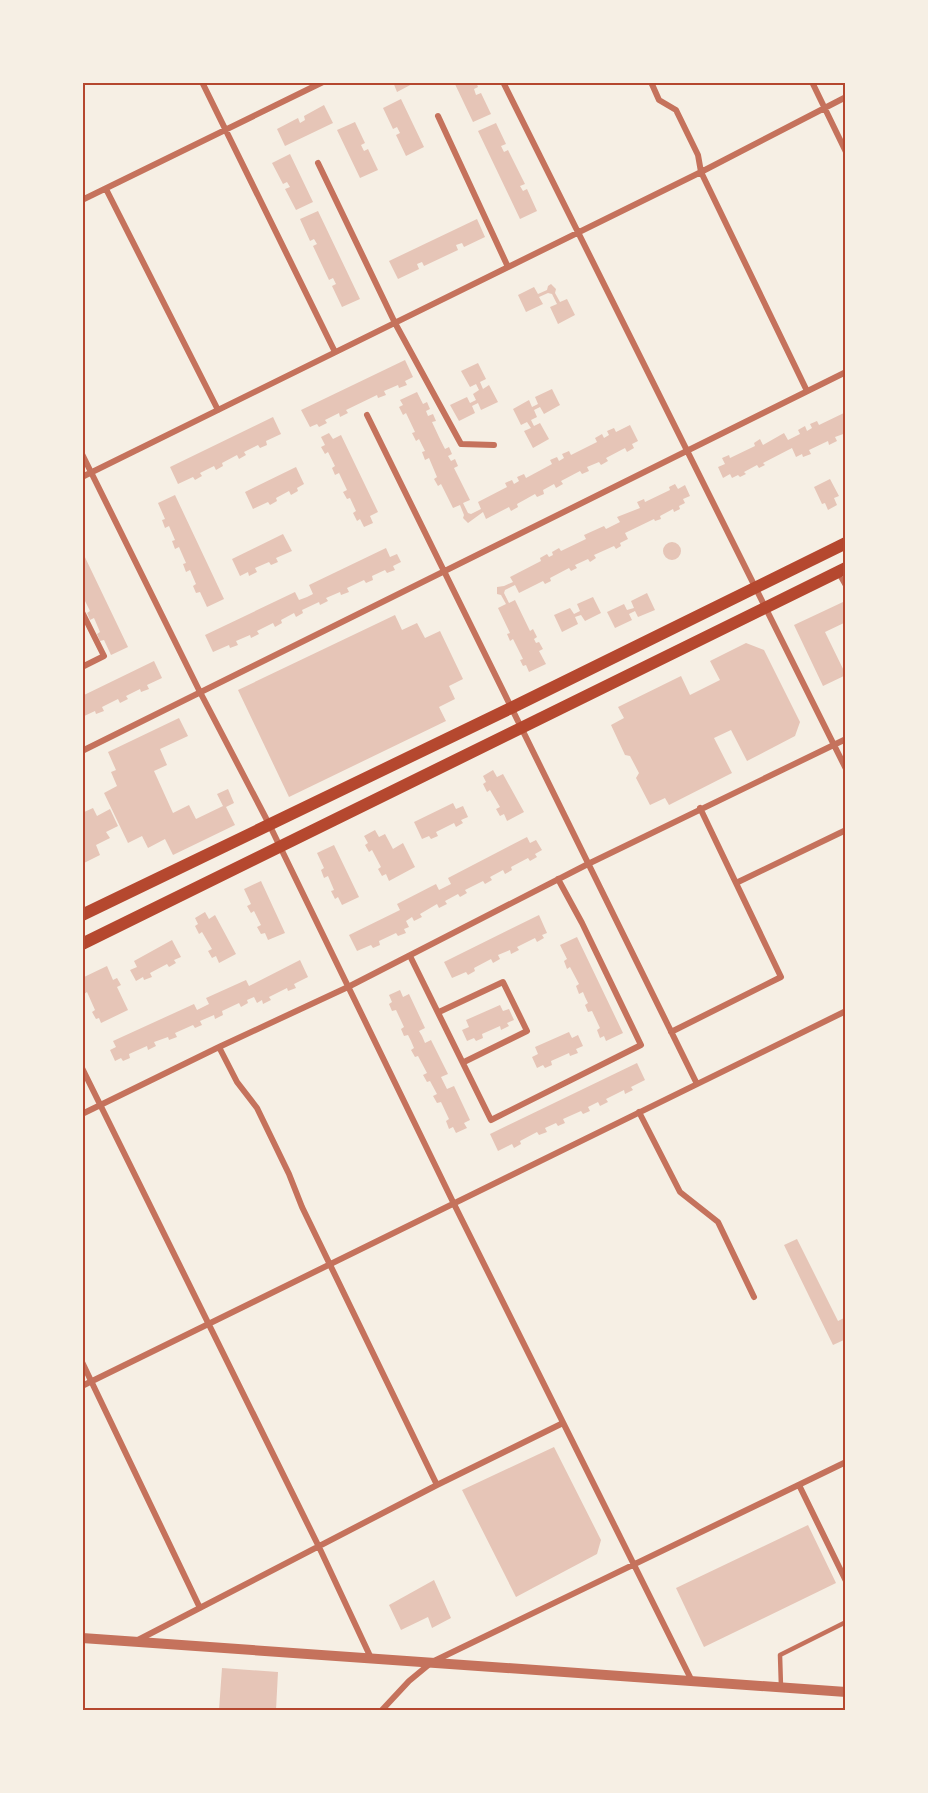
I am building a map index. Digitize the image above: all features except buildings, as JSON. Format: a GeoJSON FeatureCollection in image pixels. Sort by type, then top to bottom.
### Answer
{"type":"FeatureCollection","features":[{"type":"Feature","properties":{"kind":"main road"},"geometry":{"type":"LineString","coordinates":[[82,915],[846,543]]}},
{"type":"Feature","properties":{"kind":"main road"},"geometry":{"type":"LineString","coordinates":[[82,944],[842,570]]}},
{"type":"Feature","properties":{"kind":"street"},"geometry":{"type":"LineString","coordinates":[[202,82],[335,352]]}},
{"type":"Feature","properties":{"kind":"street"},"geometry":{"type":"LineString","coordinates":[[82,200],[323,82]]}},
{"type":"Feature","properties":{"kind":"street"},"geometry":{"type":"LineString","coordinates":[[503,82],[846,770]]}},
{"type":"Feature","properties":{"kind":"street"},"geometry":{"type":"LineString","coordinates":[[651,82],[659,100],[676,110],[698,155],[701,171],[807,391]]}},
{"type":"Feature","properties":{"kind":"street"},"geometry":{"type":"LineString","coordinates":[[812,82],[846,152]]}},
{"type":"Feature","properties":{"kind":"street"},"geometry":{"type":"LineString","coordinates":[[82,477],[846,97]]}},
{"type":"Feature","properties":{"kind":"street"},"geometry":{"type":"LineString","coordinates":[[438,116],[508,267]]}},
{"type":"Feature","properties":{"kind":"street"},"geometry":{"type":"LineString","coordinates":[[318,163],[395,322],[461,444],[494,445]]}},
{"type":"Feature","properties":{"kind":"street"},"geometry":{"type":"LineString","coordinates":[[106,189],[218,410]]}},
{"type":"Feature","properties":{"kind":"street"},"geometry":{"type":"LineString","coordinates":[[82,751],[846,372]]}},
{"type":"Feature","properties":{"kind":"street"},"geometry":{"type":"LineString","coordinates":[[367,415],[697,1084]]}},
{"type":"Feature","properties":{"kind":"street"},"geometry":{"type":"LineString","coordinates":[[82,454],[200,692],[269,824],[278,847],[454,1204],[693,1682]]}},
{"type":"Feature","properties":{"kind":"street"},"geometry":{"type":"LineString","coordinates":[[82,612],[104,656],[82,666]]}},
{"type":"Feature","properties":{"kind":"street"},"geometry":{"type":"LineString","coordinates":[[82,1114],[348,987],[700,808],[846,739]]}},
{"type":"Feature","properties":{"kind":"street"},"geometry":{"type":"LineString","coordinates":[[670,1032],[781,977],[700,808]]}},
{"type":"Feature","properties":{"kind":"street"},"geometry":{"type":"LineString","coordinates":[[736,883],[846,830]]}},
{"type":"Feature","properties":{"kind":"street"},"geometry":{"type":"LineString","coordinates":[[410,956],[491,1120],[640,1045],[582,923],[558,879]]}},
{"type":"Feature","properties":{"kind":"street"},"geometry":{"type":"LineString","coordinates":[[439,1012],[503,982],[527,1031],[464,1062]]}},
{"type":"Feature","properties":{"kind":"street"},"geometry":{"type":"LineString","coordinates":[[82,1386],[846,1011]]}},
{"type":"Feature","properties":{"kind":"street"},"geometry":{"type":"LineString","coordinates":[[219,1047],[237,1082],[258,1108],[289,1174],[294,1192],[437,1485]]}},
{"type":"Feature","properties":{"kind":"street"},"geometry":{"type":"LineString","coordinates":[[82,1068],[319,1547],[371,1658]]}},
{"type":"Feature","properties":{"kind":"street"},"geometry":{"type":"LineString","coordinates":[[639,1112],[680,1192],[718,1222],[754,1297]]}},
{"type":"Feature","properties":{"kind":"street"},"geometry":{"type":"LineString","coordinates":[[82,1362],[200,1608]]}},
{"type":"Feature","properties":{"kind":"street"},"geometry":{"type":"LineString","coordinates":[[131,1643],[437,1485],[563,1424]]}},
{"type":"Feature","properties":{"kind":"street"},"geometry":{"type":"LineString","coordinates":[[382,1710],[404,1686],[432,1662],[846,1462]]}},
{"type":"Feature","properties":{"kind":"street"},"geometry":{"type":"LineString","coordinates":[[799,1485],[846,1581]]}},
{"type":"Feature","properties":{"kind":"street"},"geometry":{"type":"LineString","coordinates":[[82,1638],[846,1692]]}},
{"type":"Feature","properties":{"kind":"lane"},"geometry":{"type":"LineString","coordinates":[[842,570],[846,587]]}},
{"type":"Feature","properties":{"kind":"lane"},"geometry":{"type":"LineString","coordinates":[[781,1688],[780,1655],[846,1622]]}}]}
